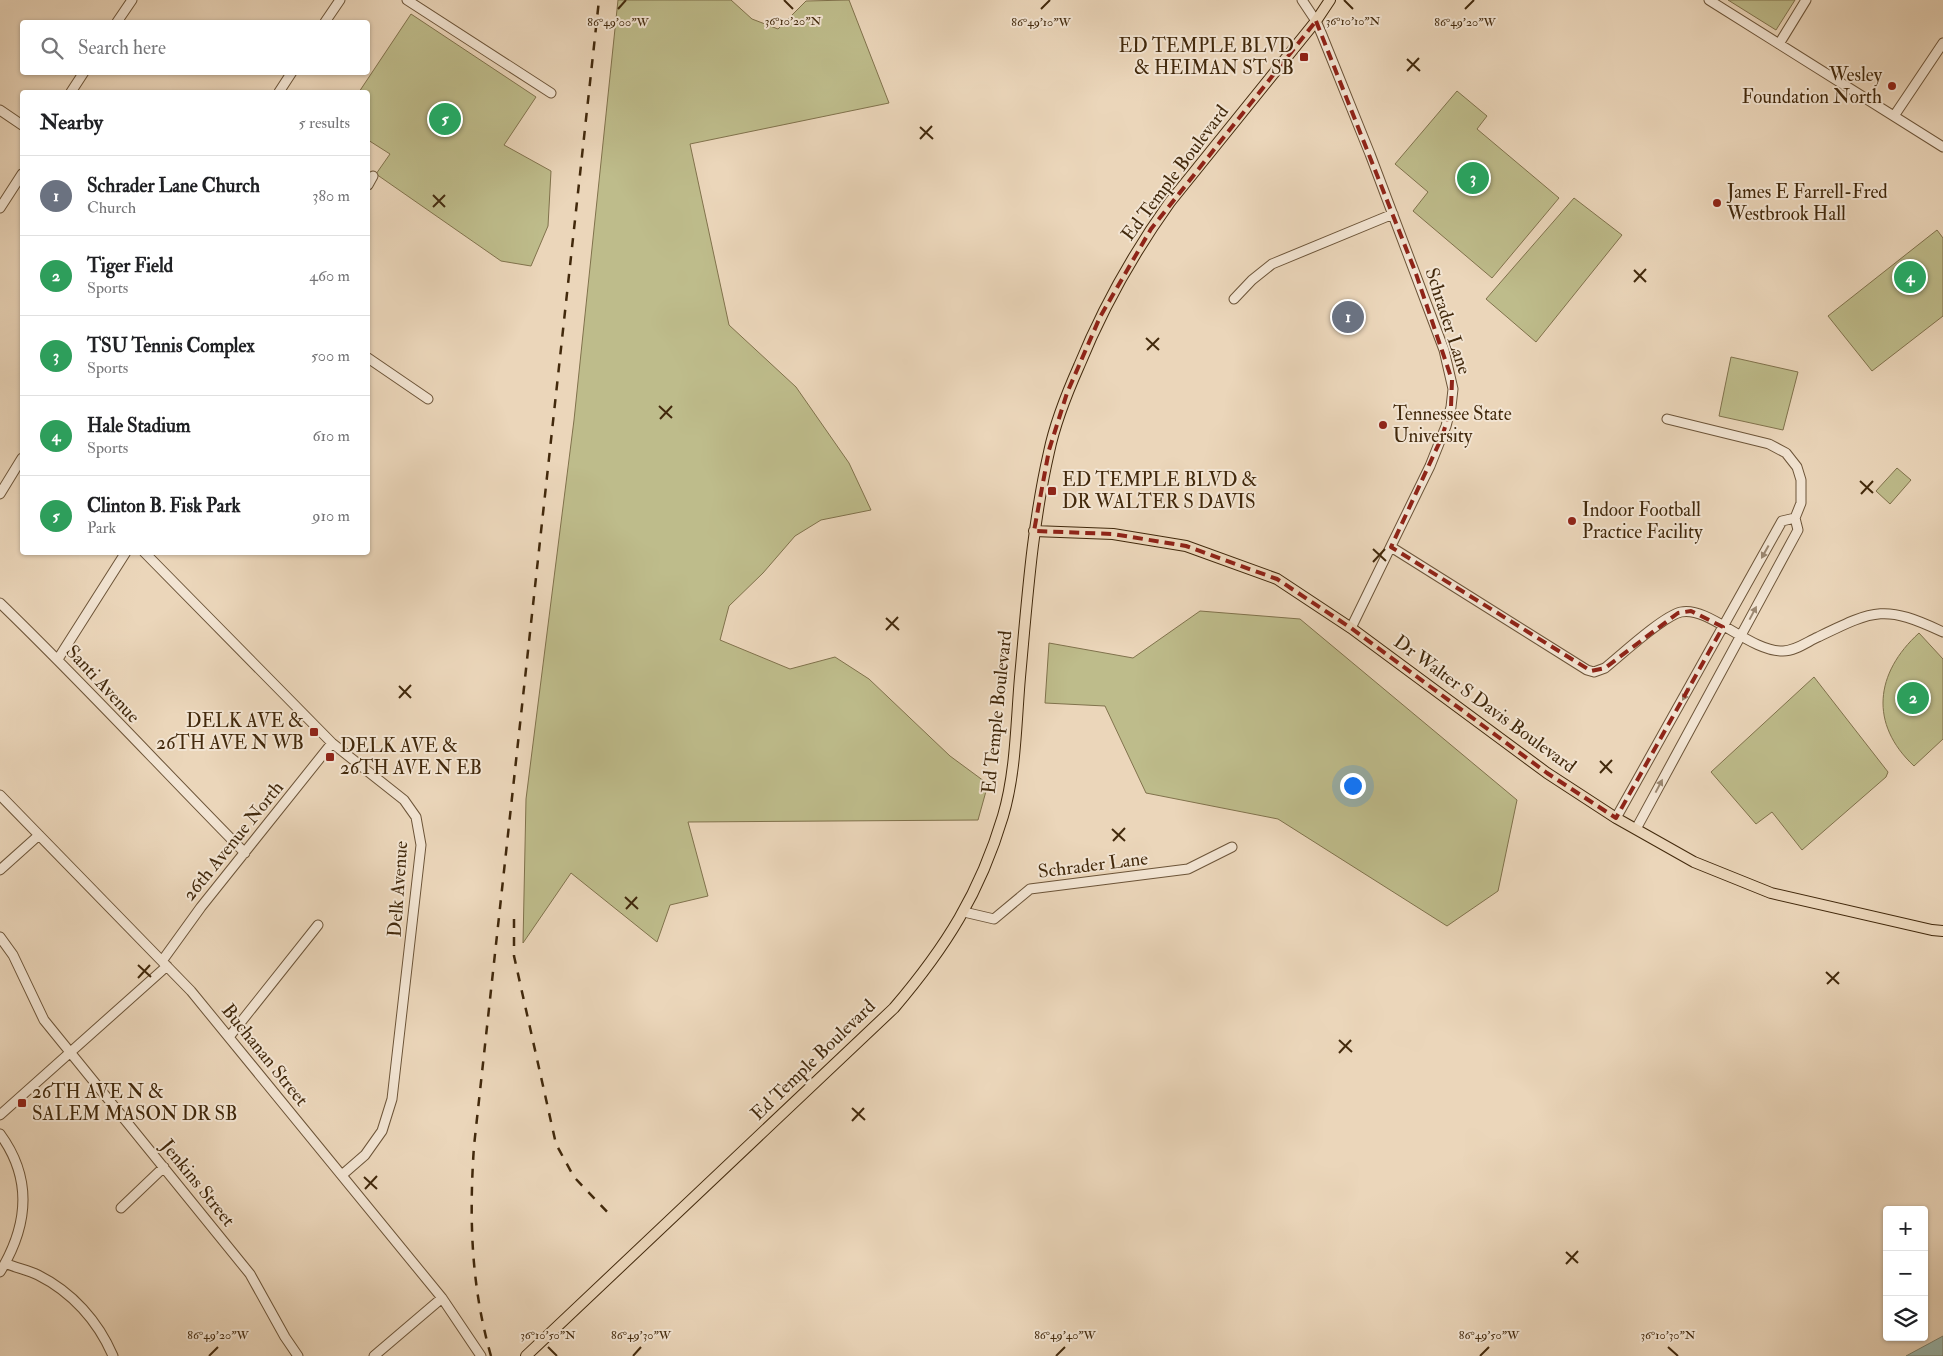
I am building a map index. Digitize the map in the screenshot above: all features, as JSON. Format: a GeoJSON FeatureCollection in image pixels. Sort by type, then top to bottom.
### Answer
{"type":"FeatureCollection","features":[{"type":"Feature","properties":{"kind":"main road","name":"Ed Temple Boulevard"},"geometry":{"type":"LineString","coordinates":[[526,1356],[894,1008],[924,973],[964,912],[982,876],[1003,814],[1012,770],[1034,531],[1049,450],[1067,393],[1116,284],[1151,229],[1170,202],[1316,21],[1330,0]]}},
{"type":"Feature","properties":{"kind":"main road","name":"Dr Walter S Davis Boulevard"},"geometry":{"type":"LineString","coordinates":[[1034,531],[1114,534],[1186,546],[1277,579],[1351,628],[1547,773],[1616,818],[1694,862],[1772,893],[1943,931]]}},
{"type":"Feature","properties":{"kind":"street"},"geometry":{"type":"LineString","coordinates":[[118,20],[132,0]]}},
{"type":"Feature","properties":{"kind":"street"},"geometry":{"type":"LineString","coordinates":[[326,20],[340,0]]}},
{"type":"Feature","properties":{"kind":"street"},"geometry":{"type":"LineString","coordinates":[[407,0],[551,93]]}},
{"type":"Feature","properties":{"kind":"street","name":"Schrader Lane"},"geometry":{"type":"LineString","coordinates":[[1302,0],[1316,21],[1393,214],[1444,350],[1453,389],[1449,417],[1442,437],[1351,628]]}},
{"type":"Feature","properties":{"kind":"street"},"geometry":{"type":"LineString","coordinates":[[1710,0],[1943,147]]}},
{"type":"Feature","properties":{"kind":"street"},"geometry":{"type":"LineString","coordinates":[[1779,44],[1806,0]]}},
{"type":"Feature","properties":{"kind":"street"},"geometry":{"type":"LineString","coordinates":[[1894,116],[1943,42]]}},
{"type":"Feature","properties":{"kind":"street"},"geometry":{"type":"LineString","coordinates":[[72,90],[82,75]]}},
{"type":"Feature","properties":{"kind":"street"},"geometry":{"type":"LineString","coordinates":[[280,90],[290,75]]}},
{"type":"Feature","properties":{"kind":"street"},"geometry":{"type":"LineString","coordinates":[[0,110],[20,124]]}},
{"type":"Feature","properties":{"kind":"street"},"geometry":{"type":"LineString","coordinates":[[370,181],[373,176]]}},
{"type":"Feature","properties":{"kind":"street"},"geometry":{"type":"LineString","coordinates":[[0,208],[20,177]]}},
{"type":"Feature","properties":{"kind":"street"},"geometry":{"type":"LineString","coordinates":[[1234,299],[1252,280],[1272,264],[1393,214]]}},
{"type":"Feature","properties":{"kind":"street"},"geometry":{"type":"LineString","coordinates":[[370,359],[428,399]]}},
{"type":"Feature","properties":{"kind":"street"},"geometry":{"type":"LineString","coordinates":[[1636,829],[1798,530],[1796,518],[1802,503],[1801,480],[1797,467],[1786,453],[1769,444],[1667,419]]}},
{"type":"Feature","properties":{"kind":"street"},"geometry":{"type":"LineString","coordinates":[[0,494],[20,461]]}},
{"type":"Feature","properties":{"kind":"street"},"geometry":{"type":"LineString","coordinates":[[1616,818],[1782,521],[1796,518]]}},
{"type":"Feature","properties":{"kind":"street"},"geometry":{"type":"LineString","coordinates":[[1391,547],[1591,671],[1597,672],[1605,668],[1668,618],[1678,613],[1691,611],[1740,636],[1764,647],[1776,650],[1795,648],[1856,618],[1882,612],[1907,617],[1943,632]]}},
{"type":"Feature","properties":{"kind":"street"},"geometry":{"type":"LineString","coordinates":[[58,659],[124,555]]}},
{"type":"Feature","properties":{"kind":"street","name":"Delk Avenue"},"geometry":{"type":"LineString","coordinates":[[147,555],[332,743],[404,800],[416,817],[421,845],[392,1099],[382,1131],[365,1155],[342,1175]]}},
{"type":"Feature","properties":{"kind":"street","name":"Santi Avenue"},"geometry":{"type":"LineString","coordinates":[[0,603],[58,659],[244,853]]}},
{"type":"Feature","properties":{"kind":"street","name":"26th Avenue North"},"geometry":{"type":"LineString","coordinates":[[0,1115],[71,1053],[165,964],[201,907],[332,743]]}},
{"type":"Feature","properties":{"kind":"street","name":"Buchanan Street"},"geometry":{"type":"LineString","coordinates":[[0,795],[191,991],[442,1298],[481,1356]]}},
{"type":"Feature","properties":{"kind":"street"},"geometry":{"type":"LineString","coordinates":[[0,870],[39,835]]}},
{"type":"Feature","properties":{"kind":"street","name":"Schrader Lane"},"geometry":{"type":"LineString","coordinates":[[964,912],[994,918],[1030,889],[1188,869],[1232,846]]}},
{"type":"Feature","properties":{"kind":"street"},"geometry":{"type":"LineString","coordinates":[[229,1037],[318,925]]}},
{"type":"Feature","properties":{"kind":"street","name":"Jenkins Street"},"geometry":{"type":"LineString","coordinates":[[0,937],[14,955],[44,1020],[250,1274],[285,1337],[298,1356]]}},
{"type":"Feature","properties":{"kind":"street"},"geometry":{"type":"LineString","coordinates":[[0,1134],[17,1163],[24,1194],[21,1221],[0,1272]]}},
{"type":"Feature","properties":{"kind":"street"},"geometry":{"type":"LineString","coordinates":[[121,1208],[164,1167]]}},
{"type":"Feature","properties":{"kind":"street"},"geometry":{"type":"LineString","coordinates":[[5,1263],[38,1275],[62,1290],[76,1302],[98,1327],[113,1356]]}},
{"type":"Feature","properties":{"kind":"street"},"geometry":{"type":"LineString","coordinates":[[374,1356],[442,1298]]}},
{"type":"Feature","properties":{"kind":"highlighted area"},"geometry":{"type":"Polygon","coordinates":[[[1316,21],[1415,271],[1452,380],[1451,407],[1442,437],[1391,547],[1591,671],[1605,668],[1678,613],[1691,611],[1723,627],[1616,818],[1547,773],[1351,628],[1277,579],[1186,546],[1113,534],[1034,531],[1049,450],[1067,393],[1100,317],[1151,229],[1316,21]]]}},
{"type":"Feature","properties":{"kind":"shaded area"},"geometry":{"type":"Polygon","coordinates":[[[618,0],[731,0],[752,19],[778,29],[806,1],[849,0],[889,103],[690,144],[729,325],[796,387],[849,463],[871,510],[821,520],[795,536],[763,573],[729,606],[720,640],[790,669],[835,657],[869,679],[950,756],[988,784],[978,820],[688,822],[708,896],[670,905],[657,942],[571,873],[523,943],[526,799],[574,420],[618,0]]]}},
{"type":"Feature","properties":{"kind":"shaded area"},"geometry":{"type":"Polygon","coordinates":[[[1728,0],[1795,0],[1776,30],[1728,0]]]}},
{"type":"Feature","properties":{"kind":"shaded area"},"geometry":{"type":"Polygon","coordinates":[[[411,14],[536,97],[504,145],[551,171],[548,226],[531,266],[501,261],[376,174],[390,154],[370,141],[370,90],[360,90],[411,14]]]}},
{"type":"Feature","properties":{"kind":"shaded area"},"geometry":{"type":"Polygon","coordinates":[[[1457,91],[1487,116],[1477,129],[1559,198],[1492,278],[1413,211],[1428,192],[1395,164],[1457,91]]]}},
{"type":"Feature","properties":{"kind":"shaded area"},"geometry":{"type":"Polygon","coordinates":[[[1574,198],[1622,235],[1536,342],[1486,299],[1574,198]]]}},
{"type":"Feature","properties":{"kind":"shaded area"},"geometry":{"type":"Polygon","coordinates":[[[1937,230],[1943,238],[1943,316],[1872,371],[1828,316],[1937,230]]]}},
{"type":"Feature","properties":{"kind":"shaded area"},"geometry":{"type":"Polygon","coordinates":[[[1731,357],[1798,372],[1783,430],[1719,416],[1731,357]]]}},
{"type":"Feature","properties":{"kind":"shaded area"},"geometry":{"type":"Polygon","coordinates":[[[1897,468],[1911,480],[1890,504],[1876,491],[1897,468]]]}},
{"type":"Feature","properties":{"kind":"shaded area"},"geometry":{"type":"Polygon","coordinates":[[[1200,611],[1300,619],[1517,800],[1498,891],[1447,926],[1278,819],[1146,793],[1105,706],[1045,703],[1049,643],[1133,658],[1200,611]]]}},
{"type":"Feature","properties":{"kind":"shaded area"},"geometry":{"type":"Polygon","coordinates":[[[1919,633],[1943,659],[1943,739],[1914,766],[1899,750],[1890,733],[1884,716],[1883,699],[1886,682],[1893,665],[1904,648],[1919,633]]]}},
{"type":"Feature","properties":{"kind":"shaded area"},"geometry":{"type":"Polygon","coordinates":[[[1814,677],[1888,772],[1886,777],[1802,850],[1772,812],[1756,824],[1711,772],[1814,677]]]}},
{"type":"Feature","properties":{"kind":"water"},"geometry":{"type":"Polygon","coordinates":[[[1943,1336],[1943,1356],[1906,1356],[1943,1336]]]}},
{"type":"Feature","properties":{"kind":"railway"},"geometry":{"type":"LineString","coordinates":[[491,1356],[479,1304],[473,1252],[472,1173],[474,1146],[599,0]]}},
{"type":"Feature","properties":{"kind":"railway"},"geometry":{"type":"LineString","coordinates":[[514,919],[514,956],[556,1144],[574,1177],[613,1218]]}},
{"type":"Feature","properties":{"kind":"place","name":"ED TEMPLE BLVD & HEIMAN ST SB"},"geometry":{"type":"Point","coordinates":[1304,57]}},
{"type":"Feature","properties":{"kind":"place","name":"Wesley Foundation North"},"geometry":{"type":"Point","coordinates":[1892,86]}},
{"type":"Feature","properties":{"kind":"place","name":"Clinton B. Fisk Park"},"geometry":{"type":"Point","coordinates":[445,119]}},
{"type":"Feature","properties":{"kind":"place","name":"TSU Tennis Complex"},"geometry":{"type":"Point","coordinates":[1473,178]}},
{"type":"Feature","properties":{"kind":"place","name":"James E Farrell-Fred Westbrook Hall"},"geometry":{"type":"Point","coordinates":[1717,203]}},
{"type":"Feature","properties":{"kind":"place","name":"Hale Stadium"},"geometry":{"type":"Point","coordinates":[1910,277]}},
{"type":"Feature","properties":{"kind":"place","name":"Schrader Lane Church"},"geometry":{"type":"Point","coordinates":[1348,317]}},
{"type":"Feature","properties":{"kind":"place","name":"Tennessee State University"},"geometry":{"type":"Point","coordinates":[1383,425]}},
{"type":"Feature","properties":{"kind":"place","name":"ED TEMPLE BLVD & DR WALTER S DAVIS"},"geometry":{"type":"Point","coordinates":[1052,491]}},
{"type":"Feature","properties":{"kind":"place","name":"Indoor Football Practice Facility"},"geometry":{"type":"Point","coordinates":[1572,521]}},
{"type":"Feature","properties":{"kind":"place","name":"Tiger Field"},"geometry":{"type":"Point","coordinates":[1913,698]}},
{"type":"Feature","properties":{"kind":"place","name":"DELK AVE & 26TH AVE N WB"},"geometry":{"type":"Point","coordinates":[314,732]}},
{"type":"Feature","properties":{"kind":"place","name":"DELK AVE & 26TH AVE N EB"},"geometry":{"type":"Point","coordinates":[330,757]}},
{"type":"Feature","properties":{"kind":"place","name":"26TH AVE N & SALEM MASON DR SB"},"geometry":{"type":"Point","coordinates":[22,1103]}}]}
